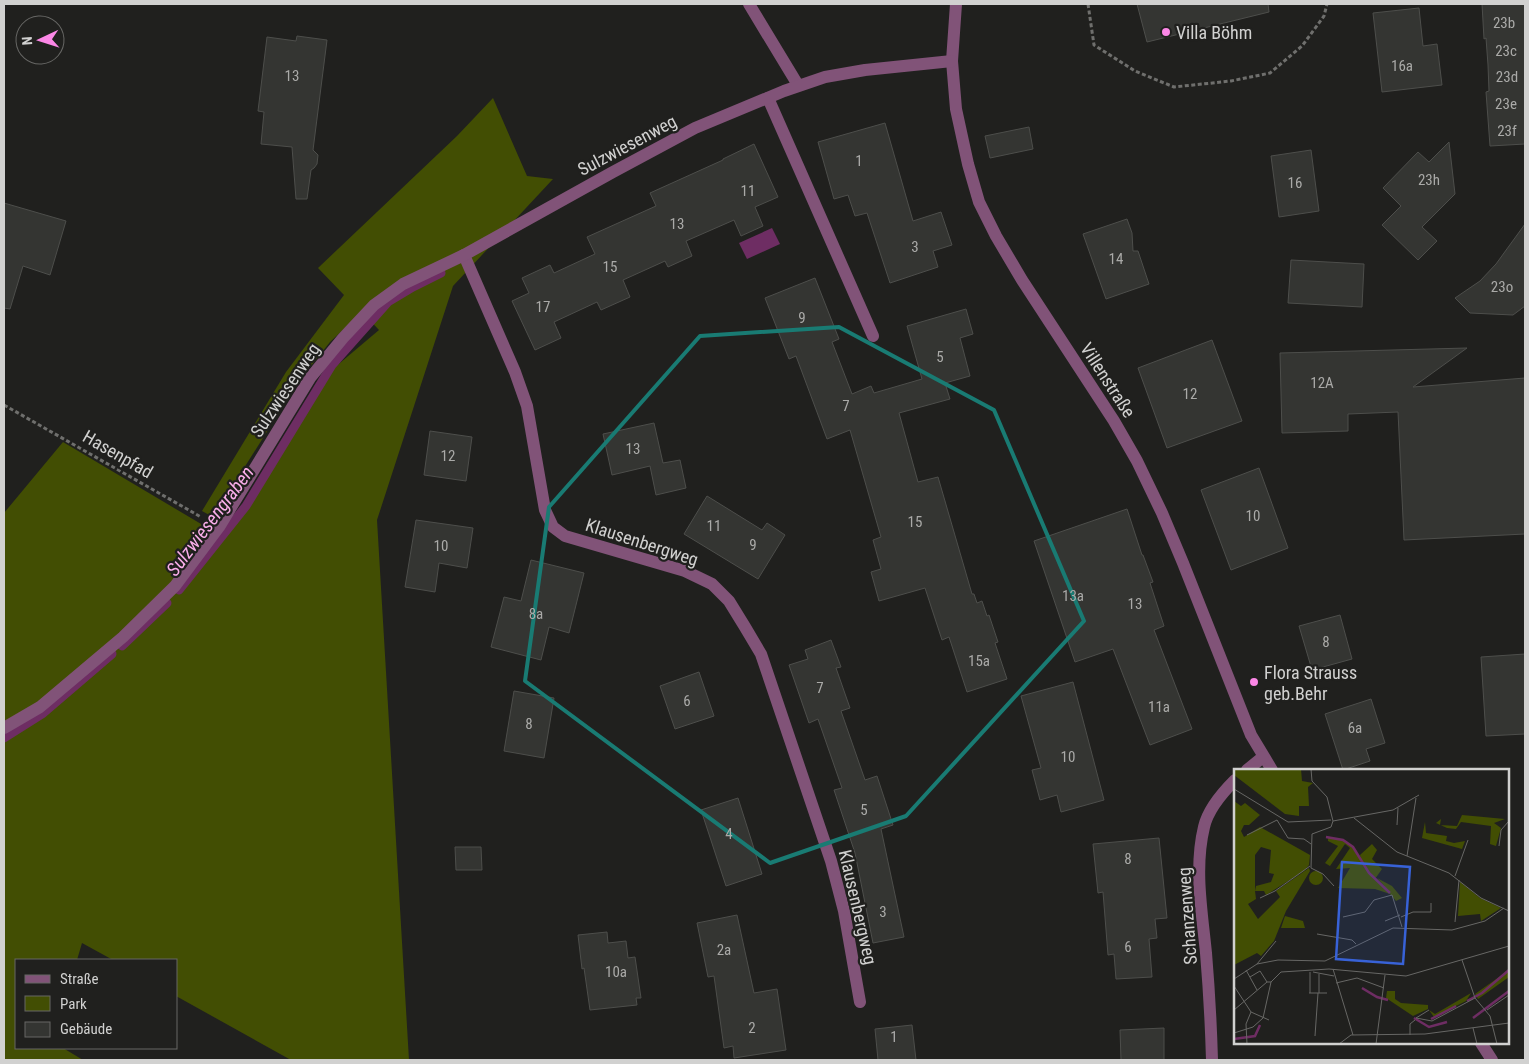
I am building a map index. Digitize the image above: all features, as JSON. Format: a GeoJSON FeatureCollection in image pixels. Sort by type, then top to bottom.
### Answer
{"type":"FeatureCollection","features":[{"type":"Feature","properties":{"kind":"street"},"geometry":{"type":"LineString","coordinates":[[749,4],[798,85]]}},
{"type":"Feature","properties":{"kind":"street","name":"Villenstraße"},"geometry":{"type":"LineString","coordinates":[[956,4],[952,60],[956,108],[968,164],[979,202],[996,236],[1022,280],[1114,421],[1137,461],[1183,563],[1250,735],[1271,769]]}},
{"type":"Feature","properties":{"kind":"street","name":"Sulzwiesenweg"},"geometry":{"type":"LineString","coordinates":[[4,728],[40,706],[123,637],[175,586],[219,527],[310,378],[343,338],[374,306],[403,284],[464,255],[696,128],[798,85],[825,77],[865,70],[952,60]]}},
{"type":"Feature","properties":{"kind":"street"},"geometry":{"type":"LineString","coordinates":[[768,98],[873,336]]}},
{"type":"Feature","properties":{"kind":"street","name":"Klausenbergweg"},"geometry":{"type":"LineString","coordinates":[[464,255],[511,363],[527,406],[545,510],[553,527],[565,536],[685,571],[712,584],[729,601],[761,654],[831,861],[844,912],[860,1002]]}},
{"type":"Feature","properties":{"kind":"street"},"geometry":{"type":"LineString","coordinates":[[1248,769],[1263,757]]}},
{"type":"Feature","properties":{"kind":"street","name":"Schanzenweg"},"geometry":{"type":"LineString","coordinates":[[1212,1060],[1210,994],[1200,884],[1200,850],[1204,826],[1209,812],[1234,781]]}},
{"type":"Feature","properties":{"kind":"street"},"geometry":{"type":"LineString","coordinates":[[1482,1044],[1492,1060]]}},
{"type":"Feature","properties":{"kind":"path"},"geometry":{"type":"LineString","coordinates":[[1088,4],[1094,45],[1135,71],[1174,87],[1231,81],[1270,73],[1302,46],[1324,16],[1327,4]]}},
{"type":"Feature","properties":{"kind":"path","name":"Hasenpfad"},"geometry":{"type":"LineString","coordinates":[[4,405],[219,527]]}},
{"type":"Feature","properties":{"kind":"highlighted area"},"geometry":{"type":"Polygon","coordinates":[[[839,327],[994,410],[1084,621],[906,816],[770,863],[525,681],[549,507],[700,336],[839,327]]]}},
{"type":"Feature","properties":{"kind":"green space"},"geometry":{"type":"Polygon","coordinates":[[[493,98],[527,176],[553,179],[453,286],[377,520],[409,1060],[291,1060],[178,997],[178,959],[111,959],[82,943],[77,959],[15,959],[15,1049],[65,1049],[83,1060],[4,1060],[4,513],[63,442],[223,537],[247,507],[334,368],[379,330],[362,312],[330,342],[299,381],[213,517],[202,511],[286,372],[344,295],[318,268],[457,136],[493,98]]]}},
{"type":"Feature","properties":{"kind":"shaded area"},"geometry":{"type":"Polygon","coordinates":[[[772,228],[780,244],[747,259],[739,243],[772,228]]]}},
{"type":"Feature","properties":{"kind":"building","name":"Villa Böhm"},"geometry":{"type":"Polygon","coordinates":[[[1137,4],[1268,4],[1269,12],[1147,42],[1137,4]]]}},
{"type":"Feature","properties":{"kind":"building"},"geometry":{"type":"Polygon","coordinates":[[[1482,4],[1525,4],[1525,144],[1490,146],[1486,92],[1489,91],[1488,65],[1482,4]]]}},
{"type":"Feature","properties":{"kind":"building"},"geometry":{"type":"Polygon","coordinates":[[[1419,8],[1423,46],[1437,44],[1442,85],[1382,92],[1373,13],[1419,8]]]}},
{"type":"Feature","properties":{"kind":"building"},"geometry":{"type":"Polygon","coordinates":[[[297,36],[327,40],[313,150],[318,155],[317,164],[311,170],[307,199],[296,199],[292,147],[261,144],[264,112],[258,111],[267,37],[296,41],[297,36]]]}},
{"type":"Feature","properties":{"kind":"building"},"geometry":{"type":"Polygon","coordinates":[[[885,123],[913,221],[941,212],[952,245],[933,251],[938,267],[890,283],[867,213],[855,216],[848,195],[834,199],[818,142],[885,123]]]}},
{"type":"Feature","properties":{"kind":"building"},"geometry":{"type":"Polygon","coordinates":[[[1029,127],[1033,149],[990,158],[985,136],[1029,127]]]}},
{"type":"Feature","properties":{"kind":"building"},"geometry":{"type":"Polygon","coordinates":[[[1449,142],[1455,194],[1422,227],[1437,241],[1418,260],[1382,225],[1401,206],[1383,188],[1418,152],[1429,162],[1449,142]]]}},
{"type":"Feature","properties":{"kind":"building"},"geometry":{"type":"Polygon","coordinates":[[[754,144],[778,197],[755,207],[763,226],[741,236],[734,220],[686,241],[692,256],[668,267],[665,261],[623,280],[630,297],[601,310],[597,302],[554,322],[561,338],[535,350],[512,301],[529,293],[522,278],[550,265],[554,273],[595,254],[587,237],[656,206],[650,193],[754,144]]]}},
{"type":"Feature","properties":{"kind":"building"},"geometry":{"type":"Polygon","coordinates":[[[1311,150],[1319,211],[1279,217],[1271,156],[1311,150]]]}},
{"type":"Feature","properties":{"kind":"building"},"geometry":{"type":"Polygon","coordinates":[[[4,203],[66,221],[50,275],[23,266],[10,309],[4,308],[4,203]]]}},
{"type":"Feature","properties":{"kind":"building"},"geometry":{"type":"Polygon","coordinates":[[[1127,219],[1132,233],[1133,251],[1138,251],[1149,284],[1106,299],[1083,234],[1127,219]]]}},
{"type":"Feature","properties":{"kind":"building"},"geometry":{"type":"Polygon","coordinates":[[[1525,224],[1525,306],[1513,315],[1470,313],[1455,298],[1480,281],[1496,264],[1525,224]]]}},
{"type":"Feature","properties":{"kind":"building"},"geometry":{"type":"Polygon","coordinates":[[[1291,260],[1364,264],[1362,307],[1288,303],[1291,260]]]}},
{"type":"Feature","properties":{"kind":"building"},"geometry":{"type":"Polygon","coordinates":[[[815,278],[839,339],[832,342],[852,394],[871,386],[874,393],[922,379],[907,326],[966,309],[973,334],[960,338],[970,376],[945,383],[950,399],[899,413],[918,482],[938,477],[972,594],[974,594],[977,603],[982,601],[987,616],[989,615],[998,642],[995,643],[1007,679],[967,692],[949,637],[942,640],[925,588],[879,601],[871,572],[881,569],[873,540],[881,537],[850,430],[827,439],[796,356],[789,359],[765,298],[815,278]]]}},
{"type":"Feature","properties":{"kind":"building"},"geometry":{"type":"Polygon","coordinates":[[[1212,340],[1242,421],[1167,448],[1138,368],[1212,340]]]}},
{"type":"Feature","properties":{"kind":"building"},"geometry":{"type":"Polygon","coordinates":[[[1467,348],[1413,387],[1525,378],[1525,534],[1404,540],[1398,412],[1348,414],[1348,431],[1282,433],[1280,353],[1467,348]]]}},
{"type":"Feature","properties":{"kind":"building"},"geometry":{"type":"Polygon","coordinates":[[[654,423],[663,463],[680,460],[686,488],[656,495],[650,466],[612,475],[603,434],[654,423]]]}},
{"type":"Feature","properties":{"kind":"building"},"geometry":{"type":"Polygon","coordinates":[[[430,431],[472,437],[466,481],[424,475],[430,431]]]}},
{"type":"Feature","properties":{"kind":"building"},"geometry":{"type":"Polygon","coordinates":[[[1259,468],[1288,548],[1231,570],[1201,490],[1259,468]]]}},
{"type":"Feature","properties":{"kind":"building"},"geometry":{"type":"Polygon","coordinates":[[[707,496],[762,530],[767,523],[785,535],[758,579],[684,534],[707,496]]]}},
{"type":"Feature","properties":{"kind":"building"},"geometry":{"type":"Polygon","coordinates":[[[1127,509],[1153,582],[1150,583],[1164,626],[1154,630],[1192,729],[1150,745],[1113,649],[1075,662],[1034,541],[1127,509]]]}},
{"type":"Feature","properties":{"kind":"building"},"geometry":{"type":"Polygon","coordinates":[[[416,520],[473,528],[467,568],[439,563],[435,592],[405,587],[416,520]]]}},
{"type":"Feature","properties":{"kind":"building"},"geometry":{"type":"Polygon","coordinates":[[[531,560],[584,573],[569,633],[549,627],[541,660],[491,647],[504,597],[521,601],[531,560]]]}},
{"type":"Feature","properties":{"kind":"building"},"geometry":{"type":"Polygon","coordinates":[[[1340,615],[1352,659],[1312,670],[1299,626],[1340,615]]]}},
{"type":"Feature","properties":{"kind":"building"},"geometry":{"type":"Polygon","coordinates":[[[831,640],[841,667],[836,668],[850,708],[841,711],[865,780],[877,776],[893,825],[881,829],[904,937],[873,943],[855,853],[834,790],[842,788],[818,719],[809,723],[789,665],[808,659],[805,650],[831,640]]]}},
{"type":"Feature","properties":{"kind":"building"},"geometry":{"type":"Polygon","coordinates":[[[1525,654],[1525,734],[1486,736],[1481,657],[1525,654]]]}},
{"type":"Feature","properties":{"kind":"building"},"geometry":{"type":"Polygon","coordinates":[[[699,672],[714,716],[675,729],[660,686],[699,672]]]}},
{"type":"Feature","properties":{"kind":"building"},"geometry":{"type":"Polygon","coordinates":[[[1073,682],[1104,800],[1061,812],[1057,795],[1040,800],[1032,770],[1041,768],[1021,696],[1073,682]]]}},
{"type":"Feature","properties":{"kind":"building"},"geometry":{"type":"Polygon","coordinates":[[[514,691],[554,698],[544,758],[504,751],[514,691]]]}},
{"type":"Feature","properties":{"kind":"building"},"geometry":{"type":"Polygon","coordinates":[[[1371,699],[1385,743],[1366,749],[1370,761],[1343,769],[1325,714],[1371,699]]]}},
{"type":"Feature","properties":{"kind":"building"},"geometry":{"type":"Polygon","coordinates":[[[738,798],[762,874],[726,886],[701,810],[738,798]]]}},
{"type":"Feature","properties":{"kind":"building"},"geometry":{"type":"Polygon","coordinates":[[[1159,838],[1167,918],[1155,919],[1157,938],[1149,939],[1152,977],[1116,979],[1114,954],[1108,955],[1103,892],[1098,893],[1093,844],[1159,838]]]}},
{"type":"Feature","properties":{"kind":"building"},"geometry":{"type":"Polygon","coordinates":[[[455,847],[481,847],[482,870],[456,870],[455,847]]]}},
{"type":"Feature","properties":{"kind":"building"},"geometry":{"type":"Polygon","coordinates":[[[737,915],[754,993],[777,989],[786,1050],[734,1058],[733,1046],[724,1048],[714,976],[708,977],[697,923],[737,915]]]}},
{"type":"Feature","properties":{"kind":"building"},"geometry":{"type":"Polygon","coordinates":[[[607,932],[608,943],[626,941],[628,958],[635,957],[641,998],[636,998],[637,1005],[590,1010],[578,935],[607,932]]]}},
{"type":"Feature","properties":{"kind":"building"},"geometry":{"type":"Polygon","coordinates":[[[912,1025],[916,1060],[878,1060],[875,1029],[912,1025]]]}},
{"type":"Feature","properties":{"kind":"building"},"geometry":{"type":"Polygon","coordinates":[[[1164,1028],[1164,1060],[1121,1060],[1120,1030],[1164,1028]]]}},
{"type":"Feature","properties":{"kind":"waterway","name":"Sulzwiesengraben"},"geometry":{"type":"LineString","coordinates":[[179,590],[246,506],[332,365],[388,302],[441,273]]}},
{"type":"Feature","properties":{"kind":"waterway","name":"Sulzwiesengraben"},"geometry":{"type":"LineString","coordinates":[[122,646],[167,603]]}},
{"type":"Feature","properties":{"kind":"waterway","name":"Sulzwiesengraben"},"geometry":{"type":"LineString","coordinates":[[4,738],[42,714],[112,654]]}},
{"type":"Feature","properties":{"kind":"place","name":"Villa Böhm"},"geometry":{"type":"Point","coordinates":[1166,32]}},
{"type":"Feature","properties":{"kind":"place","name":"Flora Strauss geb.Behr"},"geometry":{"type":"Point","coordinates":[1254,682]}}]}
